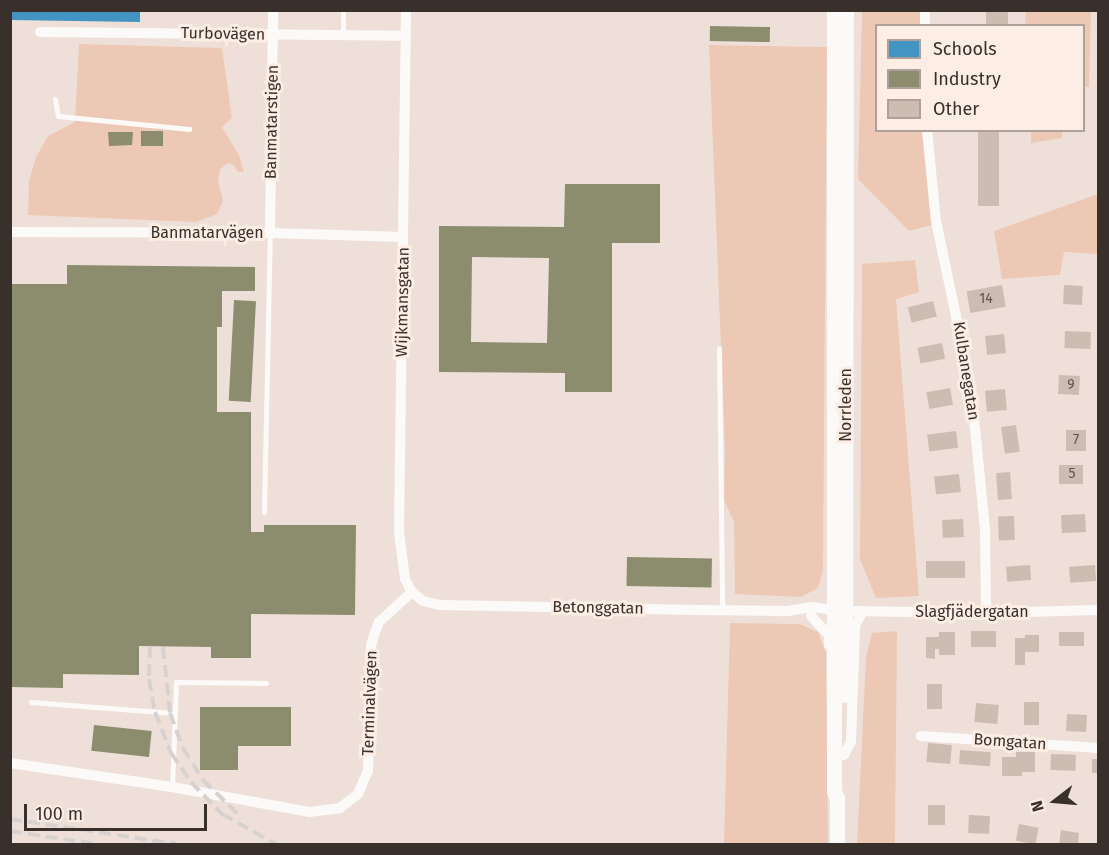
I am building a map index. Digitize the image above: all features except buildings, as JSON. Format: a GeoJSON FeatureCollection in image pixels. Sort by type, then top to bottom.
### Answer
{"type":"FeatureCollection","features":[{"type":"Feature","properties":{"kind":"main road","name":"Norrleden"},"geometry":{"type":"LineString","coordinates":[[834,10],[835,582],[844,755],[844,789],[837,798]]}},
{"type":"Feature","properties":{"kind":"main road","name":"Norrleden"},"geometry":{"type":"LineString","coordinates":[[837,844],[837,798],[834,790],[846,10]]}},
{"type":"Feature","properties":{"kind":"street","name":"Banmatarstigen"},"geometry":{"type":"LineString","coordinates":[[270,232],[273,10]]}},
{"type":"Feature","properties":{"kind":"street","name":"Wijkmansgatan"},"geometry":{"type":"LineString","coordinates":[[406,10],[399,531],[405,579],[412,592]]}},
{"type":"Feature","properties":{"kind":"street","name":"Turbovägen"},"geometry":{"type":"LineString","coordinates":[[40,32],[405,36]]}},
{"type":"Feature","properties":{"kind":"street","name":"Kulbanegatan"},"geometry":{"type":"LineString","coordinates":[[927,132],[936,221],[971,387],[985,529],[986,613]]}},
{"type":"Feature","properties":{"kind":"street","name":"Banmatarvägen"},"geometry":{"type":"LineString","coordinates":[[10,232],[270,232],[404,237]]}},
{"type":"Feature","properties":{"kind":"street"},"geometry":{"type":"LineString","coordinates":[[835,582],[827,598],[811,612],[829,635],[830,696],[835,721]]}},
{"type":"Feature","properties":{"kind":"street","name":"Betonggatan"},"geometry":{"type":"LineString","coordinates":[[412,592],[423,601],[440,605],[838,611]]}},
{"type":"Feature","properties":{"kind":"street","name":"Terminalvägen"},"geometry":{"type":"LineString","coordinates":[[10,763],[172,787],[309,812],[330,811],[352,801],[358,794],[369,760],[371,646],[379,622],[412,592]]}},
{"type":"Feature","properties":{"kind":"street","name":"Slagfjädergatan"},"geometry":{"type":"LineString","coordinates":[[838,611],[986,613],[1098,610]]}},
{"type":"Feature","properties":{"kind":"street"},"geometry":{"type":"LineString","coordinates":[[844,755],[851,742],[855,626],[863,611]]}},
{"type":"Feature","properties":{"kind":"street","name":"Bomgatan"},"geometry":{"type":"LineString","coordinates":[[921,736],[1098,748]]}},
{"type":"Feature","properties":{"kind":"lane"},"geometry":{"type":"LineString","coordinates":[[343,10],[343,34]]}},
{"type":"Feature","properties":{"kind":"lane"},"geometry":{"type":"LineString","coordinates":[[55,99],[58,116],[189,129]]}},
{"type":"Feature","properties":{"kind":"lane"},"geometry":{"type":"LineString","coordinates":[[264,512],[270,232]]}},
{"type":"Feature","properties":{"kind":"lane"},"geometry":{"type":"LineString","coordinates":[[719,348],[722,610]]}},
{"type":"Feature","properties":{"kind":"lane"},"geometry":{"type":"LineString","coordinates":[[172,787],[176,682],[266,683]]}},
{"type":"Feature","properties":{"kind":"lane"},"geometry":{"type":"LineString","coordinates":[[31,702],[174,713]]}},
{"type":"Feature","properties":{"kind":"shaded area"},"geometry":{"type":"Polygon","coordinates":[[[862,11],[924,11],[924,24],[875,24],[875,132],[925,132],[932,225],[909,231],[858,179],[862,11]]]}},
{"type":"Feature","properties":{"kind":"shaded area"},"geometry":{"type":"Polygon","coordinates":[[[1026,11],[1091,11],[1089,87],[1085,87],[1085,24],[1025,24],[1026,11]]]}},
{"type":"Feature","properties":{"kind":"shaded area"},"geometry":{"type":"Polygon","coordinates":[[[79,44],[222,48],[232,118],[222,127],[239,155],[244,172],[238,172],[234,165],[227,163],[220,170],[218,181],[223,201],[217,214],[196,222],[28,215],[29,181],[36,157],[48,136],[75,122],[79,44]]]}},
{"type":"Feature","properties":{"kind":"shaded area"},"geometry":{"type":"Polygon","coordinates":[[[709,45],[827,47],[823,571],[818,588],[801,597],[735,594],[734,522],[724,500],[725,450],[709,45]]]}},
{"type":"Feature","properties":{"kind":"shaded area"},"geometry":{"type":"Polygon","coordinates":[[[1031,132],[1062,132],[1062,138],[1031,143],[1031,132]]]}},
{"type":"Feature","properties":{"kind":"shaded area"},"geometry":{"type":"Polygon","coordinates":[[[1098,194],[1098,254],[1064,252],[1060,275],[1002,279],[994,231],[1098,194]]]}},
{"type":"Feature","properties":{"kind":"shaded area"},"geometry":{"type":"Polygon","coordinates":[[[915,260],[919,292],[896,299],[919,596],[876,598],[860,559],[862,264],[915,260]]]}},
{"type":"Feature","properties":{"kind":"shaded area"},"geometry":{"type":"Polygon","coordinates":[[[730,623],[800,624],[818,632],[826,653],[828,844],[724,844],[730,623]]]}},
{"type":"Feature","properties":{"kind":"shaded area"},"geometry":{"type":"Polygon","coordinates":[[[897,631],[895,844],[857,844],[866,657],[872,633],[897,631]]]}},
{"type":"Feature","properties":{"kind":"railway"},"geometry":{"type":"LineString","coordinates":[[150,646],[149,679],[155,712],[171,753],[191,782],[222,814],[276,844]]}},
{"type":"Feature","properties":{"kind":"railway"},"geometry":{"type":"LineString","coordinates":[[163,647],[170,713],[183,748],[203,780],[242,818]]}},
{"type":"Feature","properties":{"kind":"railway"},"geometry":{"type":"LineString","coordinates":[[10,819],[177,844]]}},
{"type":"Feature","properties":{"kind":"railway"},"geometry":{"type":"LineString","coordinates":[[10,831],[96,844]]}}]}
